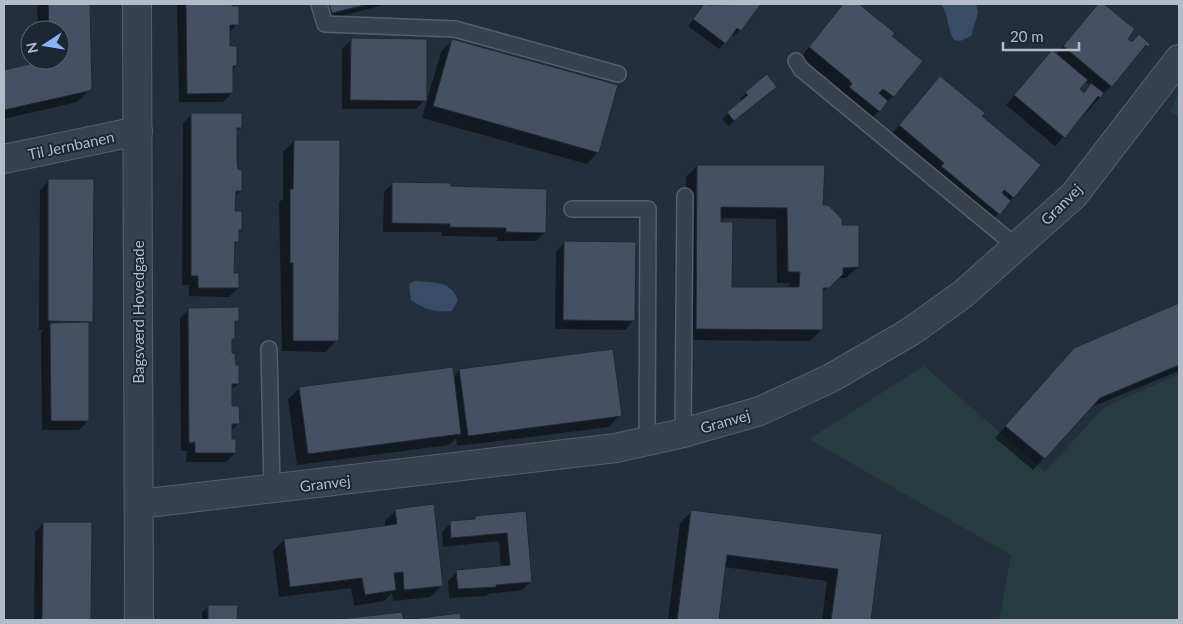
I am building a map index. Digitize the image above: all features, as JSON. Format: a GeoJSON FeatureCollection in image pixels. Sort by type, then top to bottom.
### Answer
{"type":"FeatureCollection","features":[{"type":"Feature","properties":{"kind":"street","name":"Bagsværd Hovedgade"},"geometry":{"type":"LineString","coordinates":[[137,4],[139,620]]}},
{"type":"Feature","properties":{"kind":"street","name":"Granvej"},"geometry":{"type":"LineString","coordinates":[[139,504],[616,448],[683,433],[760,411],[831,378],[910,332],[963,294],[1074,195],[1179,59]]}},
{"type":"Feature","properties":{"kind":"street","name":"Til Jernbanen"},"geometry":{"type":"LineString","coordinates":[[4,159],[138,131]]}},
{"type":"Feature","properties":{"kind":"lane"},"geometry":{"type":"LineString","coordinates":[[319,4],[325,24],[456,29],[618,74]]}},
{"type":"Feature","properties":{"kind":"lane"},"geometry":{"type":"LineString","coordinates":[[796,61],[808,75],[1016,247]]}},
{"type":"Feature","properties":{"kind":"lane"},"geometry":{"type":"LineString","coordinates":[[683,433],[685,196]]}},
{"type":"Feature","properties":{"kind":"lane"},"geometry":{"type":"LineString","coordinates":[[572,208],[648,209],[647,441]]}},
{"type":"Feature","properties":{"kind":"lane"},"geometry":{"type":"LineString","coordinates":[[268,349],[272,489]]}},
{"type":"Feature","properties":{"kind":"green space"},"geometry":{"type":"Polygon","coordinates":[[[1179,92],[1179,117],[1170,111],[1179,92]]]}},
{"type":"Feature","properties":{"kind":"green space"},"geometry":{"type":"Polygon","coordinates":[[[924,366],[1045,472],[1103,408],[1179,374],[1179,620],[999,620],[1011,555],[809,439],[924,366]]]}},
{"type":"Feature","properties":{"kind":"water"},"geometry":{"type":"Polygon","coordinates":[[[941,4],[976,4],[978,13],[971,36],[960,41],[954,40],[941,4]]]}},
{"type":"Feature","properties":{"kind":"water"},"geometry":{"type":"Polygon","coordinates":[[[415,281],[441,284],[451,289],[458,300],[452,311],[430,310],[411,300],[409,284],[415,281]]]}},
{"type":"Feature","properties":{"kind":"building"},"geometry":{"type":"Polygon","coordinates":[[[48,4],[90,4],[92,88],[89,91],[4,110],[4,70],[20,66],[20,70],[70,70],[70,20],[49,20],[48,4]]]}},
{"type":"Feature","properties":{"kind":"building"},"geometry":{"type":"Polygon","coordinates":[[[186,4],[232,4],[232,6],[239,6],[239,25],[230,25],[230,46],[237,46],[237,66],[233,66],[233,93],[187,94],[186,4]]]}},
{"type":"Feature","properties":{"kind":"building"},"geometry":{"type":"Polygon","coordinates":[[[329,4],[369,4],[332,13],[329,4]]]}},
{"type":"Feature","properties":{"kind":"building"},"geometry":{"type":"Polygon","coordinates":[[[704,4],[761,4],[741,31],[737,28],[726,44],[693,19],[704,4]]]}},
{"type":"Feature","properties":{"kind":"building"},"geometry":{"type":"Polygon","coordinates":[[[843,4],[859,4],[895,33],[892,36],[923,61],[894,97],[883,89],[879,93],[888,101],[880,112],[849,87],[852,84],[849,80],[809,47],[843,4]]]}},
{"type":"Feature","properties":{"kind":"building"},"geometry":{"type":"Polygon","coordinates":[[[1098,4],[1104,4],[1135,29],[1128,39],[1132,42],[1139,34],[1150,44],[1148,47],[1146,45],[1112,87],[1063,46],[1098,4]]]}},
{"type":"Feature","properties":{"kind":"building"},"geometry":{"type":"Polygon","coordinates":[[[351,38],[427,39],[427,101],[350,100],[351,38]]]}},
{"type":"Feature","properties":{"kind":"building"},"geometry":{"type":"Polygon","coordinates":[[[452,39],[618,85],[599,153],[433,106],[452,39]]]}},
{"type":"Feature","properties":{"kind":"building"},"geometry":{"type":"Polygon","coordinates":[[[1052,50],[1088,80],[1080,89],[1084,93],[1091,83],[1104,93],[1100,98],[1098,96],[1065,138],[1014,95],[1052,50]]]}},
{"type":"Feature","properties":{"kind":"building"},"geometry":{"type":"Polygon","coordinates":[[[767,74],[777,87],[734,121],[727,112],[748,95],[745,92],[767,74]]]}},
{"type":"Feature","properties":{"kind":"building"},"geometry":{"type":"Polygon","coordinates":[[[940,76],[985,113],[982,116],[1041,165],[1014,198],[1004,190],[1002,193],[1011,201],[1000,215],[941,166],[944,163],[899,125],[940,76]]]}},
{"type":"Feature","properties":{"kind":"building"},"geometry":{"type":"Polygon","coordinates":[[[191,113],[242,113],[242,128],[237,128],[237,159],[238,169],[242,170],[242,191],[236,191],[235,211],[242,211],[242,230],[239,230],[239,242],[235,242],[234,273],[239,273],[239,288],[198,288],[198,276],[191,276],[191,113]]]}},
{"type":"Feature","properties":{"kind":"building"},"geometry":{"type":"Polygon","coordinates":[[[294,140],[340,140],[339,341],[293,341],[293,263],[290,263],[290,189],[293,189],[294,140]]]}},
{"type":"Feature","properties":{"kind":"building"},"geometry":{"type":"Polygon","coordinates":[[[697,165],[825,165],[823,205],[828,205],[842,219],[842,225],[859,225],[859,267],[843,268],[843,274],[829,288],[823,288],[823,330],[696,329],[697,165]],[[721,207],[721,222],[733,222],[732,287],[799,287],[800,272],[788,272],[787,208],[721,207]]]}},
{"type":"Feature","properties":{"kind":"building"},"geometry":{"type":"Polygon","coordinates":[[[48,179],[94,179],[93,322],[48,321],[48,179]]]}},
{"type":"Feature","properties":{"kind":"building"},"geometry":{"type":"Polygon","coordinates":[[[392,182],[451,183],[451,186],[547,189],[546,233],[506,232],[506,228],[450,227],[450,224],[392,223],[392,182]]]}},
{"type":"Feature","properties":{"kind":"building"},"geometry":{"type":"Polygon","coordinates":[[[564,241],[636,242],[635,321],[563,320],[564,241]]]}},
{"type":"Feature","properties":{"kind":"building"},"geometry":{"type":"Polygon","coordinates":[[[1179,303],[1179,365],[1100,398],[1045,459],[1005,426],[1074,348],[1179,303]]]}},
{"type":"Feature","properties":{"kind":"building"},"geometry":{"type":"Polygon","coordinates":[[[239,307],[239,321],[235,321],[235,339],[232,339],[232,353],[235,353],[236,365],[239,365],[239,384],[232,384],[232,406],[239,406],[240,424],[232,424],[232,439],[236,439],[236,453],[195,453],[195,442],[189,443],[188,308],[239,307]]]}},
{"type":"Feature","properties":{"kind":"building"},"geometry":{"type":"Polygon","coordinates":[[[89,322],[89,421],[51,421],[50,323],[89,322]]]}},
{"type":"Feature","properties":{"kind":"building"},"geometry":{"type":"Polygon","coordinates":[[[613,349],[622,416],[468,436],[459,369],[613,349]]]}},
{"type":"Feature","properties":{"kind":"building"},"geometry":{"type":"Polygon","coordinates":[[[453,367],[461,434],[308,454],[299,387],[453,367]]]}},
{"type":"Feature","properties":{"kind":"building"},"geometry":{"type":"Polygon","coordinates":[[[434,504],[443,586],[404,590],[403,572],[394,573],[396,590],[365,595],[362,578],[290,587],[284,539],[397,524],[395,509],[434,504]]]}},
{"type":"Feature","properties":{"kind":"building"},"geometry":{"type":"Polygon","coordinates":[[[691,510],[882,534],[871,620],[831,620],[838,569],[727,555],[719,620],[677,620],[691,510]]]}},
{"type":"Feature","properties":{"kind":"building"},"geometry":{"type":"Polygon","coordinates":[[[526,511],[532,582],[496,585],[496,587],[458,589],[456,570],[510,565],[507,533],[451,538],[450,521],[475,519],[475,516],[526,511]]]}},
{"type":"Feature","properties":{"kind":"building"},"geometry":{"type":"Polygon","coordinates":[[[43,522],[92,522],[91,620],[42,620],[43,522]]]}},
{"type":"Feature","properties":{"kind":"building"},"geometry":{"type":"Polygon","coordinates":[[[208,605],[238,605],[237,620],[208,620],[208,605]]]}},
{"type":"Feature","properties":{"kind":"building"},"geometry":{"type":"Polygon","coordinates":[[[402,612],[404,620],[333,620],[402,612]]]}},
{"type":"Feature","properties":{"kind":"building"},"geometry":{"type":"Polygon","coordinates":[[[460,613],[461,620],[404,620],[460,613]]]}}]}
